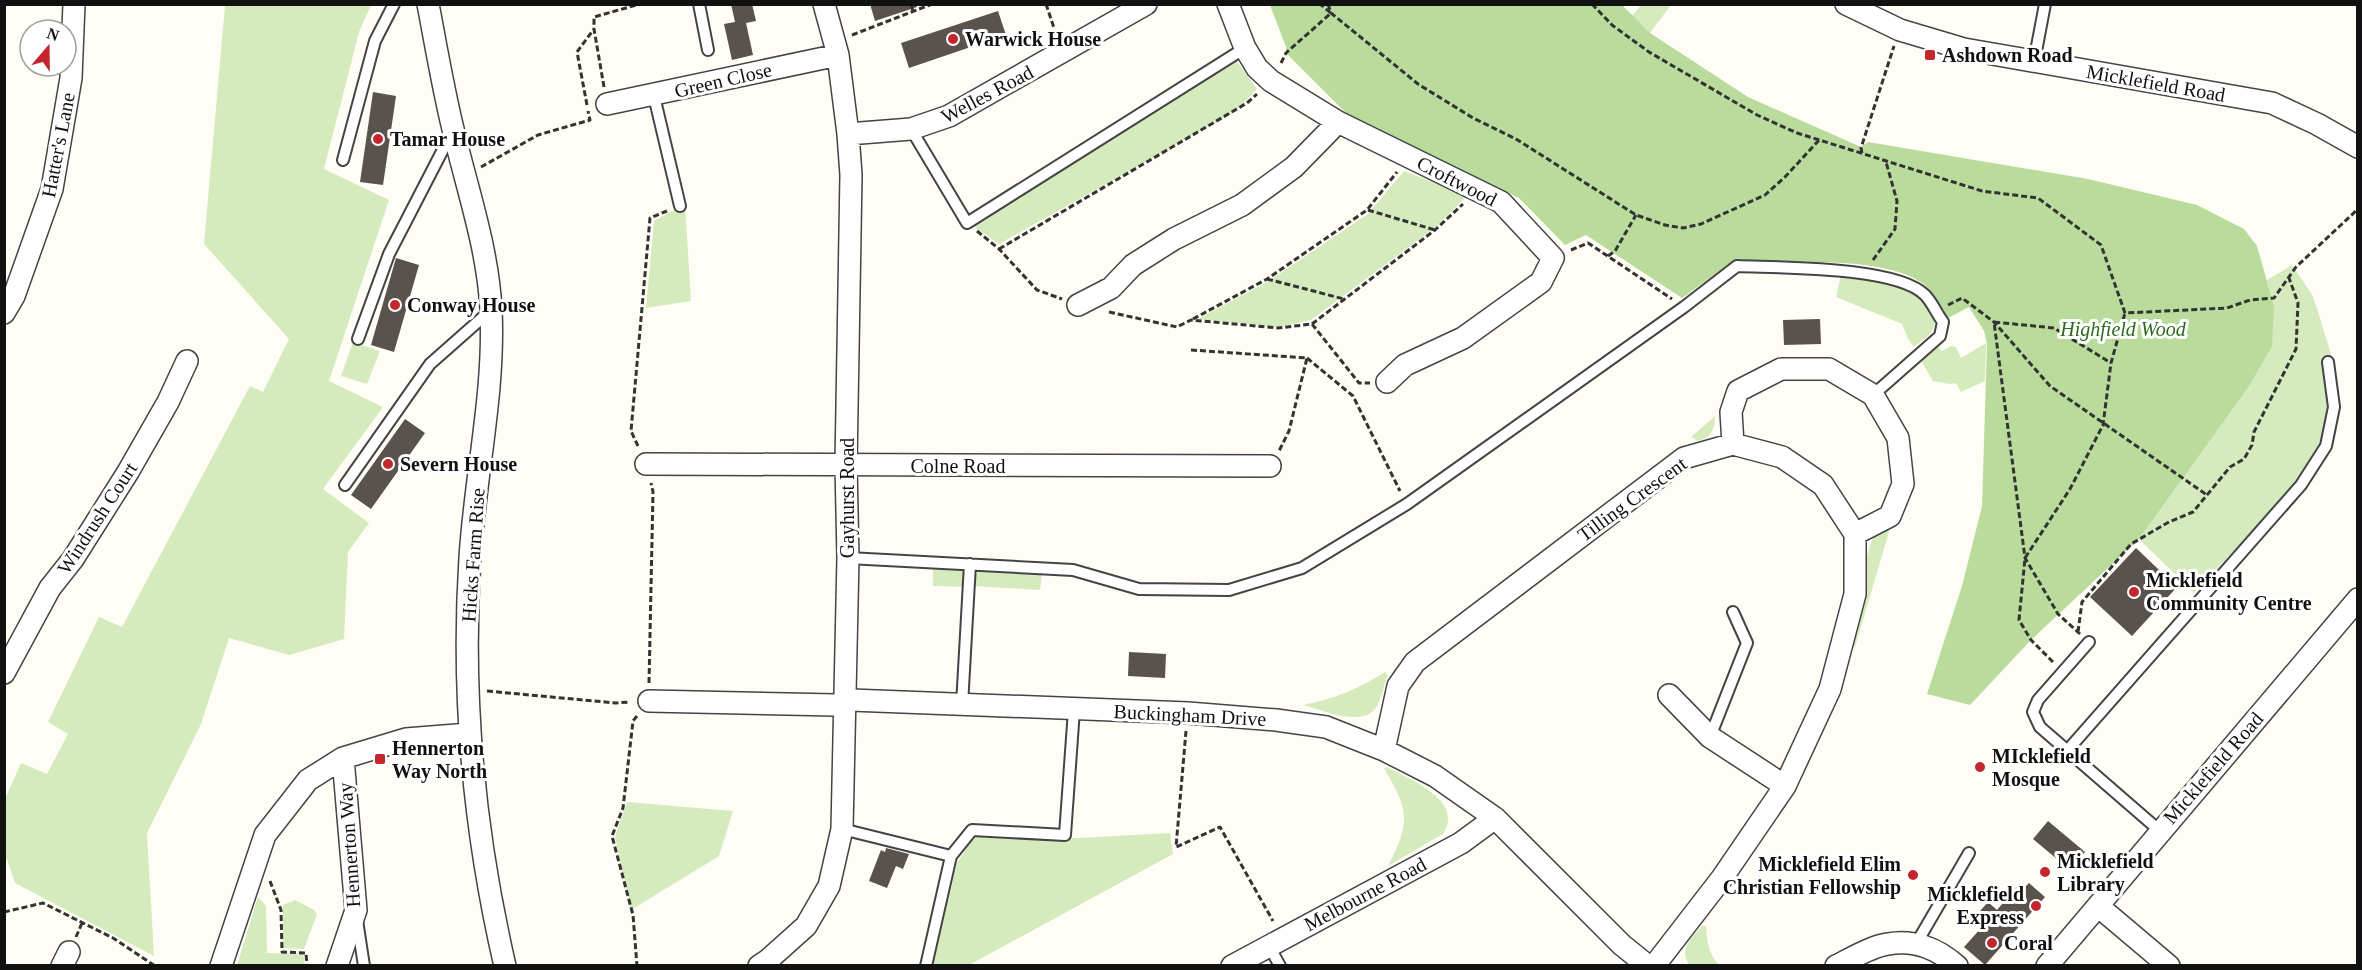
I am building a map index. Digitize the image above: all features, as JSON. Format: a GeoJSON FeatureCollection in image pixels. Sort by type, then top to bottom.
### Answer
{"type":"FeatureCollection","features":[{"type":"Feature","properties":{"kind":"street","name":"Hatter's Lane"},"geometry":{"type":"LineString","coordinates":[[4,313],[14,296],[52,189],[71,78],[75,4]]}},
{"type":"Feature","properties":{"kind":"street","name":"Hicks Farm Rise"},"geometry":{"type":"LineString","coordinates":[[428,4],[453,131],[483,246],[491,310],[490,368],[470,557],[467,624],[468,689],[469,734],[478,824],[505,966]]}},
{"type":"Feature","properties":{"kind":"street","name":"Gayhurst Road"},"geometry":{"type":"LineString","coordinates":[[759,966],[806,926],[829,886],[842,829],[848,558],[846,465],[851,175],[836,41],[824,4]]}},
{"type":"Feature","properties":{"kind":"street","name":"Welles Road"},"geometry":{"type":"LineString","coordinates":[[848,134],[911,129],[949,116],[1146,4]]}},
{"type":"Feature","properties":{"kind":"street","name":"Croftwood"},"geometry":{"type":"LineString","coordinates":[[1228,4],[1245,48],[1257,68],[1271,81],[1338,122],[1501,202],[1553,258]]}},
{"type":"Feature","properties":{"kind":"street","name":"Micklefield Road"},"geometry":{"type":"LineString","coordinates":[[1846,4],[1900,30],[1964,49],[2272,103],[2356,141]]}},
{"type":"Feature","properties":{"kind":"street","name":"Green Close"},"geometry":{"type":"LineString","coordinates":[[607,104],[654,96],[838,55]]}},
{"type":"Feature","properties":{"kind":"street"},"geometry":{"type":"LineString","coordinates":[[1078,305],[1111,288],[1133,265],[1174,239],[1242,205],[1294,167],[1338,122]]}},
{"type":"Feature","properties":{"kind":"street"},"geometry":{"type":"LineString","coordinates":[[1387,382],[1405,365],[1463,338],[1541,282],[1553,258]]}},
{"type":"Feature","properties":{"kind":"street","name":"Windrush Court"},"geometry":{"type":"LineString","coordinates":[[4,674],[50,588],[73,559],[128,472],[168,402],[187,362]]}},
{"type":"Feature","properties":{"kind":"street"},"geometry":{"type":"LineString","coordinates":[[1654,966],[1722,878],[1785,786],[1830,690],[1855,594],[1855,534],[1890,516],[1903,484],[1898,438],[1873,394],[1829,369],[1781,369],[1738,391],[1731,412],[1733,444]]}},
{"type":"Feature","properties":{"kind":"street","name":"Tilling Crescent"},"geometry":{"type":"LineString","coordinates":[[1384,750],[1398,686],[1415,662],[1684,458],[1733,444],[1782,456],[1823,485],[1855,534]]}},
{"type":"Feature","properties":{"kind":"street","name":"Colne Road"},"geometry":{"type":"LineString","coordinates":[[646,464],[1270,466]]}},
{"type":"Feature","properties":{"kind":"street","name":"Micklefield Road"},"geometry":{"type":"LineString","coordinates":[[2047,966],[2358,599]]}},
{"type":"Feature","properties":{"kind":"street"},"geometry":{"type":"LineString","coordinates":[[1669,695],[1710,736],[1785,786]]}},
{"type":"Feature","properties":{"kind":"street","name":"Buckingham Drive"},"geometry":{"type":"LineString","coordinates":[[649,701],[835,705],[851,700],[1188,713],[1276,720],[1326,727],[1384,750],[1435,776],[1496,818],[1622,945],[1648,966]]}},
{"type":"Feature","properties":{"kind":"street"},"geometry":{"type":"LineString","coordinates":[[221,966],[265,835],[308,780],[343,758],[406,740],[469,734]]}},
{"type":"Feature","properties":{"kind":"street","name":"Hennerton Way"},"geometry":{"type":"LineString","coordinates":[[337,966],[356,910],[343,758]]}},
{"type":"Feature","properties":{"kind":"street","name":"Melbourne Road"},"geometry":{"type":"LineString","coordinates":[[1232,966],[1461,843],[1496,818]]}},
{"type":"Feature","properties":{"kind":"street"},"geometry":{"type":"LineString","coordinates":[[2098,906],[2169,966]]}},
{"type":"Feature","properties":{"kind":"street"},"geometry":{"type":"LineString","coordinates":[[1836,966],[1887,944],[1916,944],[1942,953],[1957,966]]}},
{"type":"Feature","properties":{"kind":"lane"},"geometry":{"type":"LineString","coordinates":[[343,160],[375,41],[394,4]]}},
{"type":"Feature","properties":{"kind":"lane"},"geometry":{"type":"LineString","coordinates":[[699,4],[708,50]]}},
{"type":"Feature","properties":{"kind":"lane"},"geometry":{"type":"LineString","coordinates":[[2034,62],[2045,4]]}},
{"type":"Feature","properties":{"kind":"lane"},"geometry":{"type":"LineString","coordinates":[[911,129],[966,223],[1245,48]]}},
{"type":"Feature","properties":{"kind":"lane"},"geometry":{"type":"LineString","coordinates":[[654,96],[680,206]]}},
{"type":"Feature","properties":{"kind":"lane"},"geometry":{"type":"LineString","coordinates":[[358,339],[388,254],[453,131]]}},
{"type":"Feature","properties":{"kind":"lane"},"geometry":{"type":"LineString","coordinates":[[848,558],[1073,570],[1139,589],[1229,590],[1302,568],[1407,504],[1684,307],[1737,266],[1873,274],[1904,281],[1925,295],[1943,322],[1940,336],[1873,394]]}},
{"type":"Feature","properties":{"kind":"lane"},"geometry":{"type":"LineString","coordinates":[[345,485],[430,364],[491,310]]}},
{"type":"Feature","properties":{"kind":"lane"},"geometry":{"type":"LineString","coordinates":[[2066,752],[2301,485],[2326,446],[2334,407],[2328,362]]}},
{"type":"Feature","properties":{"kind":"lane"},"geometry":{"type":"LineString","coordinates":[[962,705],[970,564]]}},
{"type":"Feature","properties":{"kind":"lane"},"geometry":{"type":"LineString","coordinates":[[1710,736],[1747,643],[1733,612]]}},
{"type":"Feature","properties":{"kind":"lane"},"geometry":{"type":"LineString","coordinates":[[2089,642],[2038,700],[2033,712],[2040,727],[2066,752],[2160,831]]}},
{"type":"Feature","properties":{"kind":"lane"},"geometry":{"type":"LineString","coordinates":[[926,966],[951,856],[972,830],[1065,835],[1074,710]]}},
{"type":"Feature","properties":{"kind":"lane"},"geometry":{"type":"LineString","coordinates":[[842,829],[951,856]]}},
{"type":"Feature","properties":{"kind":"lane"},"geometry":{"type":"LineString","coordinates":[[1916,944],[1969,853]]}},
{"type":"Feature","properties":{"kind":"lane"},"geometry":{"type":"LineString","coordinates":[[356,910],[364,966]]}},
{"type":"Feature","properties":{"kind":"lane"},"geometry":{"type":"LineString","coordinates":[[1276,942],[1280,966]]}},
{"type":"Feature","properties":{"kind":"path"},"geometry":{"type":"LineString","coordinates":[[607,104],[594,17],[640,4]]}},
{"type":"Feature","properties":{"kind":"path"},"geometry":{"type":"LineString","coordinates":[[911,4],[913,11]]}},
{"type":"Feature","properties":{"kind":"path"},"geometry":{"type":"LineString","coordinates":[[861,32],[932,4]]}},
{"type":"Feature","properties":{"kind":"path"},"geometry":{"type":"LineString","coordinates":[[1046,4],[1062,53]]}},
{"type":"Feature","properties":{"kind":"path"},"geometry":{"type":"LineString","coordinates":[[1320,4],[1418,84],[1473,118],[1516,139],[1636,215],[1665,225],[1683,228],[1701,224],[1765,195],[1821,139]]}},
{"type":"Feature","properties":{"kind":"path"},"geometry":{"type":"LineString","coordinates":[[1328,4],[1331,13]]}},
{"type":"Feature","properties":{"kind":"path"},"geometry":{"type":"LineString","coordinates":[[1592,4],[1612,25],[1649,52],[1757,115],[1797,133],[1982,191],[2038,198],[2102,245],[2125,313],[2111,363],[2103,424],[2070,489],[2025,558]]}},
{"type":"Feature","properties":{"kind":"path"},"geometry":{"type":"LineString","coordinates":[[999,249],[1247,103],[1271,81],[1286,53],[1331,13]]}},
{"type":"Feature","properties":{"kind":"path"},"geometry":{"type":"LineString","coordinates":[[466,176],[538,135],[590,120],[577,52],[594,28]]}},
{"type":"Feature","properties":{"kind":"path"},"geometry":{"type":"LineString","coordinates":[[1862,153],[1861,147],[1900,30]]}},
{"type":"Feature","properties":{"kind":"path"},"geometry":{"type":"LineString","coordinates":[[966,223],[999,249],[1037,290],[1078,305],[1178,327],[1267,279],[1367,210],[1409,157]]}},
{"type":"Feature","properties":{"kind":"path"},"geometry":{"type":"LineString","coordinates":[[1872,261],[1895,229],[1897,201],[1886,161]]}},
{"type":"Feature","properties":{"kind":"path"},"geometry":{"type":"LineString","coordinates":[[1191,320],[1278,328],[1312,324],[1436,230],[1479,190]]}},
{"type":"Feature","properties":{"kind":"path"},"geometry":{"type":"LineString","coordinates":[[637,966],[633,915],[612,836],[623,808],[633,721],[649,701],[653,492],[646,464],[631,430],[650,218],[680,206]]}},
{"type":"Feature","properties":{"kind":"path"},"geometry":{"type":"LineString","coordinates":[[2125,313],[2227,308],[2250,300],[2274,298],[2296,267],[2358,209]]}},
{"type":"Feature","properties":{"kind":"path"},"geometry":{"type":"LineString","coordinates":[[1367,210],[1436,230]]}},
{"type":"Feature","properties":{"kind":"path"},"geometry":{"type":"LineString","coordinates":[[1608,256],[1615,251],[1636,215]]}},
{"type":"Feature","properties":{"kind":"path"},"geometry":{"type":"LineString","coordinates":[[1553,258],[1588,243],[1684,307]]}},
{"type":"Feature","properties":{"kind":"path"},"geometry":{"type":"LineString","coordinates":[[2078,632],[2082,602],[2131,544],[2169,522],[2193,512],[2230,467],[2244,459],[2252,445],[2254,432],[2296,349],[2298,303],[2289,278]]}},
{"type":"Feature","properties":{"kind":"path"},"geometry":{"type":"LineString","coordinates":[[1267,279],[1344,300]]}},
{"type":"Feature","properties":{"kind":"path"},"geometry":{"type":"LineString","coordinates":[[1936,312],[1962,298],[1994,322],[2050,386],[2207,495]]}},
{"type":"Feature","properties":{"kind":"path"},"geometry":{"type":"LineString","coordinates":[[1994,322],[2054,328],[2111,363]]}},
{"type":"Feature","properties":{"kind":"path"},"geometry":{"type":"LineString","coordinates":[[1994,322],[2025,558],[2019,620],[2031,640],[2062,671]]}},
{"type":"Feature","properties":{"kind":"path"},"geometry":{"type":"LineString","coordinates":[[1312,324],[1359,383],[1387,382]]}},
{"type":"Feature","properties":{"kind":"path"},"geometry":{"type":"LineString","coordinates":[[1191,350],[1307,358],[1353,396],[1407,504]]}},
{"type":"Feature","properties":{"kind":"path"},"geometry":{"type":"LineString","coordinates":[[1290,431],[1307,358]]}},
{"type":"Feature","properties":{"kind":"path"},"geometry":{"type":"LineString","coordinates":[[2025,558],[2058,614],[2089,642]]}},
{"type":"Feature","properties":{"kind":"path"},"geometry":{"type":"LineString","coordinates":[[468,689],[616,703],[649,701]]}},
{"type":"Feature","properties":{"kind":"path"},"geometry":{"type":"LineString","coordinates":[[1188,713],[1176,847],[1220,827],[1276,942]]}},
{"type":"Feature","properties":{"kind":"path"},"geometry":{"type":"LineString","coordinates":[[270,880],[281,910],[282,952],[306,953],[307,966]]}},
{"type":"Feature","properties":{"kind":"path"},"geometry":{"type":"LineString","coordinates":[[4,912],[43,903],[113,938],[155,966]]}},
{"type":"Feature","properties":{"kind":"green space"},"geometry":{"type":"Polygon","coordinates":[[[225,5],[371,5],[359,32],[324,169],[389,200],[329,381],[383,407],[323,489],[369,523],[348,552],[344,639],[289,655],[229,638],[201,724],[147,833],[154,956],[15,883],[5,854],[4,801],[21,763],[47,774],[68,734],[48,722],[99,617],[122,627],[250,386],[263,392],[289,339],[204,244],[225,5]]]}},
{"type":"Feature","properties":{"kind":"green space","name":"Highfield Wood"},"geometry":{"type":"Polygon","coordinates":[[[1270,5],[1622,5],[1650,33],[1748,97],[1861,147],[1868,142],[2088,179],[2197,205],[2244,229],[2257,246],[2274,306],[2272,346],[2248,388],[2139,539],[2031,640],[1970,705],[1927,694],[1962,586],[1982,506],[1987,344],[1984,331],[1969,307],[1948,318],[1930,290],[1915,279],[1894,271],[1869,266],[1814,262],[1729,264],[1682,298],[1586,235],[1565,245],[1519,198],[1348,115],[1286,53],[1286,47],[1270,5]]]}},
{"type":"Feature","properties":{"kind":"green space"},"geometry":{"type":"Polygon","coordinates":[[[1641,5],[1671,5],[1650,33],[1632,16],[1641,5]]]}},
{"type":"Feature","properties":{"kind":"green space"},"geometry":{"type":"Polygon","coordinates":[[[1235,59],[1257,89],[1236,111],[999,244],[973,226],[1235,59]]]}},
{"type":"Feature","properties":{"kind":"green space"},"geometry":{"type":"Polygon","coordinates":[[[1404,171],[1468,195],[1437,226],[1311,320],[1279,327],[1198,319],[1267,282],[1368,214],[1404,171]]]}},
{"type":"Feature","properties":{"kind":"green space"},"geometry":{"type":"Polygon","coordinates":[[[685,204],[691,301],[646,308],[654,221],[685,204]]]}},
{"type":"Feature","properties":{"kind":"green space"},"geometry":{"type":"Polygon","coordinates":[[[2292,265],[2313,296],[2331,354],[2330,409],[2320,444],[2297,483],[2194,593],[2139,539],[2248,388],[2274,306],[2267,280],[2292,265]]]}},
{"type":"Feature","properties":{"kind":"green space"},"geometry":{"type":"Polygon","coordinates":[[[1842,271],[1879,277],[1913,291],[1933,314],[1934,328],[1931,333],[1914,347],[1902,324],[1836,297],[1842,271]]]}},
{"type":"Feature","properties":{"kind":"green space"},"geometry":{"type":"Polygon","coordinates":[[[353,342],[380,351],[367,384],[341,376],[353,342]]]}},
{"type":"Feature","properties":{"kind":"green space"},"geometry":{"type":"Polygon","coordinates":[[[1986,343],[1985,381],[1961,392],[1956,383],[1933,381],[1920,359],[1936,344],[1942,351],[1951,346],[1956,347],[1961,358],[1986,343]]]}},
{"type":"Feature","properties":{"kind":"green space"},"geometry":{"type":"Polygon","coordinates":[[[1715,416],[1710,435],[1698,441],[1691,437],[1715,416]]]}},
{"type":"Feature","properties":{"kind":"green space"},"geometry":{"type":"Polygon","coordinates":[[[1891,525],[1855,647],[1853,646],[1870,546],[1874,536],[1881,529],[1891,525]]]}},
{"type":"Feature","properties":{"kind":"green space"},"geometry":{"type":"Polygon","coordinates":[[[933,569],[965,571],[966,587],[933,586],[933,569]]]}},
{"type":"Feature","properties":{"kind":"green space"},"geometry":{"type":"Polygon","coordinates":[[[979,571],[1042,575],[1040,590],[975,586],[975,576],[979,571]]]}},
{"type":"Feature","properties":{"kind":"green space"},"geometry":{"type":"Polygon","coordinates":[[[1385,672],[1388,675],[1380,699],[1371,713],[1363,716],[1342,716],[1303,705],[1345,693],[1385,672]]]}},
{"type":"Feature","properties":{"kind":"green space"},"geometry":{"type":"Polygon","coordinates":[[[1387,767],[1421,785],[1441,801],[1447,811],[1448,822],[1443,834],[1388,866],[1401,838],[1404,816],[1398,795],[1384,768],[1387,767]]]}},
{"type":"Feature","properties":{"kind":"green space"},"geometry":{"type":"Polygon","coordinates":[[[627,802],[733,811],[719,856],[631,910],[615,837],[627,802]]]}},
{"type":"Feature","properties":{"kind":"green space"},"geometry":{"type":"Polygon","coordinates":[[[1170,833],[1173,854],[969,965],[933,966],[957,863],[974,837],[1078,838],[1170,833]]]}},
{"type":"Feature","properties":{"kind":"green space"},"geometry":{"type":"Polygon","coordinates":[[[258,897],[266,906],[267,953],[303,954],[305,965],[237,965],[258,897]]]}},
{"type":"Feature","properties":{"kind":"green space"},"geometry":{"type":"Polygon","coordinates":[[[295,900],[317,914],[304,949],[283,948],[283,905],[295,900]]]}},
{"type":"Feature","properties":{"kind":"green space"},"geometry":{"type":"Polygon","coordinates":[[[1702,926],[1706,926],[1712,956],[1719,965],[1689,965],[1686,959],[1688,944],[1702,926]]]}},
{"type":"Feature","properties":{"kind":"building"},"geometry":{"type":"Polygon","coordinates":[[[731,4],[752,4],[756,21],[746,23],[753,55],[732,60],[724,24],[735,22],[731,4]]]}},
{"type":"Feature","properties":{"kind":"building"},"geometry":{"type":"Polygon","coordinates":[[[870,4],[916,4],[917,7],[875,21],[870,4]]]}},
{"type":"Feature","properties":{"kind":"building","name":"Warwick House"},"geometry":{"type":"Polygon","coordinates":[[[998,11],[1006,35],[909,68],[901,43],[998,11]]]}},
{"type":"Feature","properties":{"kind":"building","name":"Tamar House"},"geometry":{"type":"Polygon","coordinates":[[[373,92],[396,96],[383,185],[360,182],[373,92]]]}},
{"type":"Feature","properties":{"kind":"building","name":"Conway House"},"geometry":{"type":"Polygon","coordinates":[[[396,258],[419,265],[394,352],[371,345],[396,258]]]}},
{"type":"Feature","properties":{"kind":"building"},"geometry":{"type":"Polygon","coordinates":[[[1820,319],[1821,344],[1784,345],[1783,320],[1820,319]]]}},
{"type":"Feature","properties":{"kind":"building","name":"Severn House"},"geometry":{"type":"Polygon","coordinates":[[[405,419],[425,433],[371,509],[351,495],[405,419]]]}},
{"type":"Feature","properties":{"kind":"building","name":"Micklefield Community Centre"},"geometry":{"type":"Polygon","coordinates":[[[2136,548],[2177,587],[2132,636],[2090,597],[2136,548]]]}},
{"type":"Feature","properties":{"kind":"building"},"geometry":{"type":"Polygon","coordinates":[[[1129,652],[1166,654],[1165,678],[1128,676],[1129,652]]]}},
{"type":"Feature","properties":{"kind":"building"},"geometry":{"type":"Polygon","coordinates":[[[2048,821],[2085,852],[2070,870],[2033,839],[2048,821]]]}},
{"type":"Feature","properties":{"kind":"building"},"geometry":{"type":"Polygon","coordinates":[[[886,848],[909,854],[903,869],[896,866],[887,888],[869,881],[881,850],[885,852],[886,848]]]}},
{"type":"Feature","properties":{"kind":"building"},"geometry":{"type":"Polygon","coordinates":[[[2029,883],[2045,897],[1985,965],[1964,947],[1982,927],[1973,919],[1988,902],[1997,910],[2019,884],[2024,888],[2029,883]]]}},
{"type":"Feature","properties":{"kind":"place","name":"Warwick House"},"geometry":{"type":"Point","coordinates":[953,39]}},
{"type":"Feature","properties":{"kind":"place","name":"Ashdown Road"},"geometry":{"type":"Point","coordinates":[1930,55]}},
{"type":"Feature","properties":{"kind":"place","name":"Tamar House"},"geometry":{"type":"Point","coordinates":[378,139]}},
{"type":"Feature","properties":{"kind":"place","name":"Conway House"},"geometry":{"type":"Point","coordinates":[395,305]}},
{"type":"Feature","properties":{"kind":"place","name":"Severn House"},"geometry":{"type":"Point","coordinates":[388,464]}},
{"type":"Feature","properties":{"kind":"place","name":"Micklefield Community Centre"},"geometry":{"type":"Point","coordinates":[2134,592]}},
{"type":"Feature","properties":{"kind":"place","name":"Hennerton Way North"},"geometry":{"type":"Point","coordinates":[380,759]}},
{"type":"Feature","properties":{"kind":"place","name":"MIcklefield Mosque"},"geometry":{"type":"Point","coordinates":[1980,767]}},
{"type":"Feature","properties":{"kind":"place","name":"Micklefield Library"},"geometry":{"type":"Point","coordinates":[2045,872]}},
{"type":"Feature","properties":{"kind":"place","name":"Micklefield Elim Christian Fellowship"},"geometry":{"type":"Point","coordinates":[1913,875]}},
{"type":"Feature","properties":{"kind":"place","name":"Micklefield Express"},"geometry":{"type":"Point","coordinates":[2036,906]}},
{"type":"Feature","properties":{"kind":"place","name":"Coral"},"geometry":{"type":"Point","coordinates":[1992,943]}}]}
